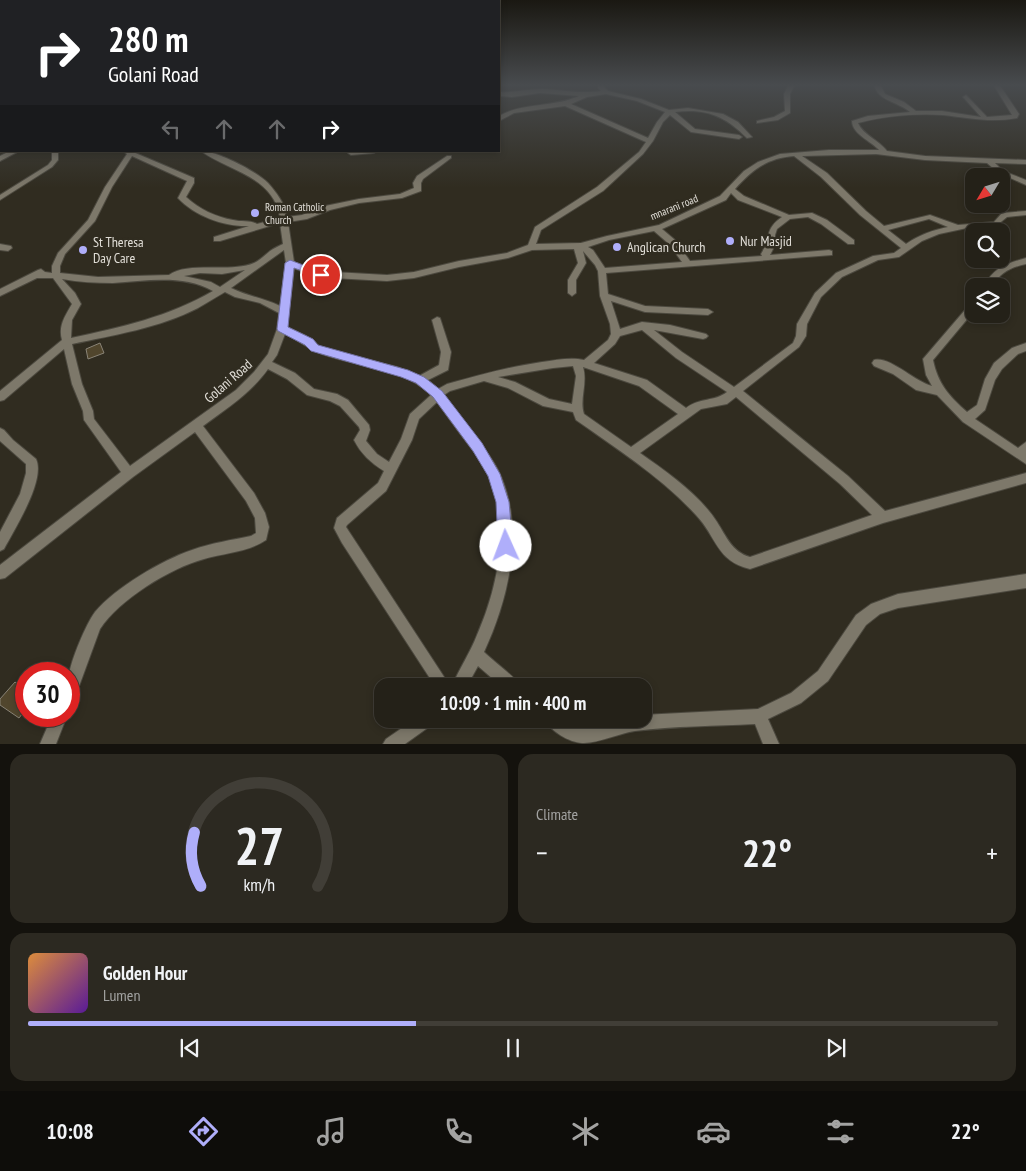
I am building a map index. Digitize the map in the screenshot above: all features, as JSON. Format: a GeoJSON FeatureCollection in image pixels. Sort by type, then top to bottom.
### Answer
{"type":"FeatureCollection","features":[{"type":"Feature","properties":{"kind":"street"},"geometry":{"type":"LineString","coordinates":[[599,119],[650,141]]}},
{"type":"Feature","properties":{"kind":"street"},"geometry":{"type":"LineString","coordinates":[[531,247],[538,229],[596,193],[641,153],[664,119]]}},
{"type":"Feature","properties":{"kind":"street"},"geometry":{"type":"LineString","coordinates":[[680,119],[693,131],[704,134],[739,137]]}},
{"type":"Feature","properties":{"kind":"street"},"geometry":{"type":"LineString","coordinates":[[729,119],[749,137]]}},
{"type":"Feature","properties":{"kind":"street"},"geometry":{"type":"LineString","coordinates":[[760,122],[776,119]]}},
{"type":"Feature","properties":{"kind":"street"},"geometry":{"type":"LineString","coordinates":[[865,119],[854,122],[857,128],[884,152]]}},
{"type":"Feature","properties":{"kind":"street"},"geometry":{"type":"LineString","coordinates":[[986,119],[995,119]]}},
{"type":"Feature","properties":{"kind":"street"},"geometry":{"type":"LineString","coordinates":[[0,159],[14,152]]}},
{"type":"Feature","properties":{"kind":"street"},"geometry":{"type":"LineString","coordinates":[[0,198],[50,166],[55,160],[55,152]]}},
{"type":"Feature","properties":{"kind":"street"},"geometry":{"type":"LineString","coordinates":[[0,293],[36,275],[56,261],[88,224],[129,152],[191,180],[183,192],[182,198],[190,206],[230,224],[243,225],[304,217],[345,204],[412,193],[418,190],[417,183],[420,178],[449,157]]}},
{"type":"Feature","properties":{"kind":"street","name":"Golani Road"},"geometry":{"type":"LineString","coordinates":[[0,573],[129,472],[240,393],[267,364],[282,329],[286,312],[290,263],[284,220],[274,195],[264,183],[239,167],[206,152]]}},
{"type":"Feature","properties":{"kind":"street"},"geometry":{"type":"LineString","coordinates":[[351,153],[362,152]]}},
{"type":"Feature","properties":{"kind":"street","name":"mnarani road"},"geometry":{"type":"LineString","coordinates":[[290,263],[315,274],[350,274],[387,278],[414,275],[508,255],[531,247],[580,247],[608,238],[656,228],[723,198],[746,172],[760,163],[773,157],[794,154],[884,152],[925,158],[1026,162]]}},
{"type":"Feature","properties":{"kind":"street"},"geometry":{"type":"LineString","coordinates":[[794,154],[824,174],[863,213],[906,248]]}},
{"type":"Feature","properties":{"kind":"street"},"geometry":{"type":"LineString","coordinates":[[989,162],[1004,174],[1026,183]]}},
{"type":"Feature","properties":{"kind":"street"},"geometry":{"type":"LineString","coordinates":[[732,190],[741,198],[788,217],[809,215],[824,222],[851,242]]}},
{"type":"Feature","properties":{"kind":"street"},"geometry":{"type":"LineString","coordinates":[[631,453],[698,405],[723,401],[796,345],[801,336],[802,324],[818,295],[834,278],[870,260],[896,255],[919,240],[937,232],[996,224],[1005,215],[1026,213]]}},
{"type":"Feature","properties":{"kind":"street"},"geometry":{"type":"LineString","coordinates":[[767,258],[765,254],[771,245],[771,232],[775,226],[788,217]]}},
{"type":"Feature","properties":{"kind":"street"},"geometry":{"type":"LineString","coordinates":[[882,229],[930,217],[958,228]]}},
{"type":"Feature","properties":{"kind":"street"},"geometry":{"type":"LineString","coordinates":[[217,239],[271,222]]}},
{"type":"Feature","properties":{"kind":"street"},"geometry":{"type":"LineString","coordinates":[[656,228],[672,242],[688,265]]}},
{"type":"Feature","properties":{"kind":"street"},"geometry":{"type":"LineString","coordinates":[[0,397],[66,342],[123,330],[170,316],[194,306],[222,290],[274,252],[288,245]]}},
{"type":"Feature","properties":{"kind":"street"},"geometry":{"type":"LineString","coordinates":[[580,247],[595,257],[602,271],[604,296],[615,324],[616,334],[612,342],[581,363]]}},
{"type":"Feature","properties":{"kind":"street"},"geometry":{"type":"LineString","coordinates":[[572,293],[572,280],[582,263],[580,247]]}},
{"type":"Feature","properties":{"kind":"street"},"geometry":{"type":"LineString","coordinates":[[602,271],[829,253]]}},
{"type":"Feature","properties":{"kind":"street"},"geometry":{"type":"LineString","coordinates":[[56,261],[56,276],[62,286],[74,296],[76,304],[65,328],[66,342],[77,384],[88,411],[89,420],[110,450],[129,472]]}},
{"type":"Feature","properties":{"kind":"street"},"geometry":{"type":"LineString","coordinates":[[993,278],[1001,269],[1026,261]]}},
{"type":"Feature","properties":{"kind":"street"},"geometry":{"type":"LineString","coordinates":[[36,275],[96,280],[138,279],[200,270],[244,269],[260,264]]}},
{"type":"Feature","properties":{"kind":"street"},"geometry":{"type":"LineString","coordinates":[[169,276],[210,285],[263,301],[286,312]]}},
{"type":"Feature","properties":{"kind":"street"},"geometry":{"type":"LineString","coordinates":[[604,296],[646,309],[708,312]]}},
{"type":"Feature","properties":{"kind":"street"},"geometry":{"type":"LineString","coordinates":[[965,316],[928,359],[931,375],[952,408],[1024,453]]}},
{"type":"Feature","properties":{"kind":"street"},"geometry":{"type":"LineString","coordinates":[[420,380],[444,367],[446,359],[438,320]]}},
{"type":"Feature","properties":{"kind":"street"},"geometry":{"type":"LineString","coordinates":[[642,325],[679,355],[735,391],[844,480],[883,518]]}},
{"type":"Feature","properties":{"kind":"street"},"geometry":{"type":"LineString","coordinates":[[616,334],[642,325],[669,327],[704,336]]}},
{"type":"Feature","properties":{"kind":"street"},"geometry":{"type":"LineString","coordinates":[[282,329],[309,342],[314,348],[397,371],[420,380],[438,394],[482,454],[494,474],[502,502],[506,532],[505,560],[491,615],[476,654],[463,678]]}},
{"type":"Feature","properties":{"kind":"street"},"geometry":{"type":"LineString","coordinates":[[967,418],[981,407],[990,379],[998,366],[1014,351],[1026,348]]}},
{"type":"Feature","properties":{"kind":"street"},"geometry":{"type":"LineString","coordinates":[[437,678],[340,528],[341,522],[349,513],[382,487],[406,440],[414,417],[447,388],[485,378],[496,373],[525,368],[581,363],[643,383],[686,414]]}},
{"type":"Feature","properties":{"kind":"street"},"geometry":{"type":"LineString","coordinates":[[581,363],[577,409],[580,417],[631,453],[686,498],[707,518],[727,552],[742,562],[750,562],[883,518],[1026,478]]}},
{"type":"Feature","properties":{"kind":"street"},"geometry":{"type":"LineString","coordinates":[[877,363],[897,371],[920,387],[942,392]]}},
{"type":"Feature","properties":{"kind":"street"},"geometry":{"type":"LineString","coordinates":[[267,364],[292,376],[311,392],[332,397],[344,403],[364,425],[365,430],[360,440],[363,446],[377,460],[392,469]]}},
{"type":"Feature","properties":{"kind":"street"},"geometry":{"type":"LineString","coordinates":[[485,378],[511,384],[547,404],[577,409]]}},
{"type":"Feature","properties":{"kind":"street"},"geometry":{"type":"LineString","coordinates":[[80,665],[99,618],[116,603],[167,568],[185,559],[254,541],[262,536],[261,517],[250,497],[196,425]]}},
{"type":"Feature","properties":{"kind":"street"},"geometry":{"type":"LineString","coordinates":[[0,433],[32,462],[33,474],[0,545]]}},
{"type":"Feature","properties":{"kind":"street"},"geometry":{"type":"LineString","coordinates":[[652,722],[759,716],[796,698],[823,676],[861,620],[876,609],[898,601],[1026,581]]}},
{"type":"Feature","properties":{"kind":"street"},"geometry":{"type":"LineString","coordinates":[[476,654],[489,668],[502,678]]}},
{"type":"Feature","properties":{"kind":"street"},"geometry":{"type":"LineString","coordinates":[[759,716],[771,744]]}},
{"type":"Feature","properties":{"kind":"street"},"geometry":{"type":"LineString","coordinates":[[48,744],[55,727]]}},
{"type":"Feature","properties":{"kind":"street"},"geometry":{"type":"LineString","coordinates":[[391,744],[415,728]]}},
{"type":"Feature","properties":{"kind":"street"},"geometry":{"type":"LineString","coordinates":[[565,728],[572,734],[584,736],[616,728]]}},
{"type":"Feature","properties":{"kind":"building"},"geometry":{"type":"Polygon","coordinates":[[[100,343],[104,353],[88,359],[86,349],[100,343]]]}},
{"type":"Feature","properties":{"kind":"building"},"geometry":{"type":"Polygon","coordinates":[[[15,682],[15,715],[0,705],[0,699],[15,682]]]}},
{"type":"Feature","properties":{"kind":"place","name":"Roman Catholic Church"},"geometry":{"type":"Point","coordinates":[255,213]}},
{"type":"Feature","properties":{"kind":"place","name":"Nur Masjid"},"geometry":{"type":"Point","coordinates":[730,241]}},
{"type":"Feature","properties":{"kind":"place","name":"Anglican Church"},"geometry":{"type":"Point","coordinates":[617,247]}},
{"type":"Feature","properties":{"kind":"place","name":"St Theresa Day Care"},"geometry":{"type":"Point","coordinates":[83,250]}},
{"type":"Feature","properties":{"kind":"route"},"geometry":{"type":"LineString","coordinates":[[321,275],[290,263],[286,312],[282,329],[309,342],[314,348],[404,373],[420,380],[438,394],[478,447],[494,474],[502,502],[506,546]]}}]}
